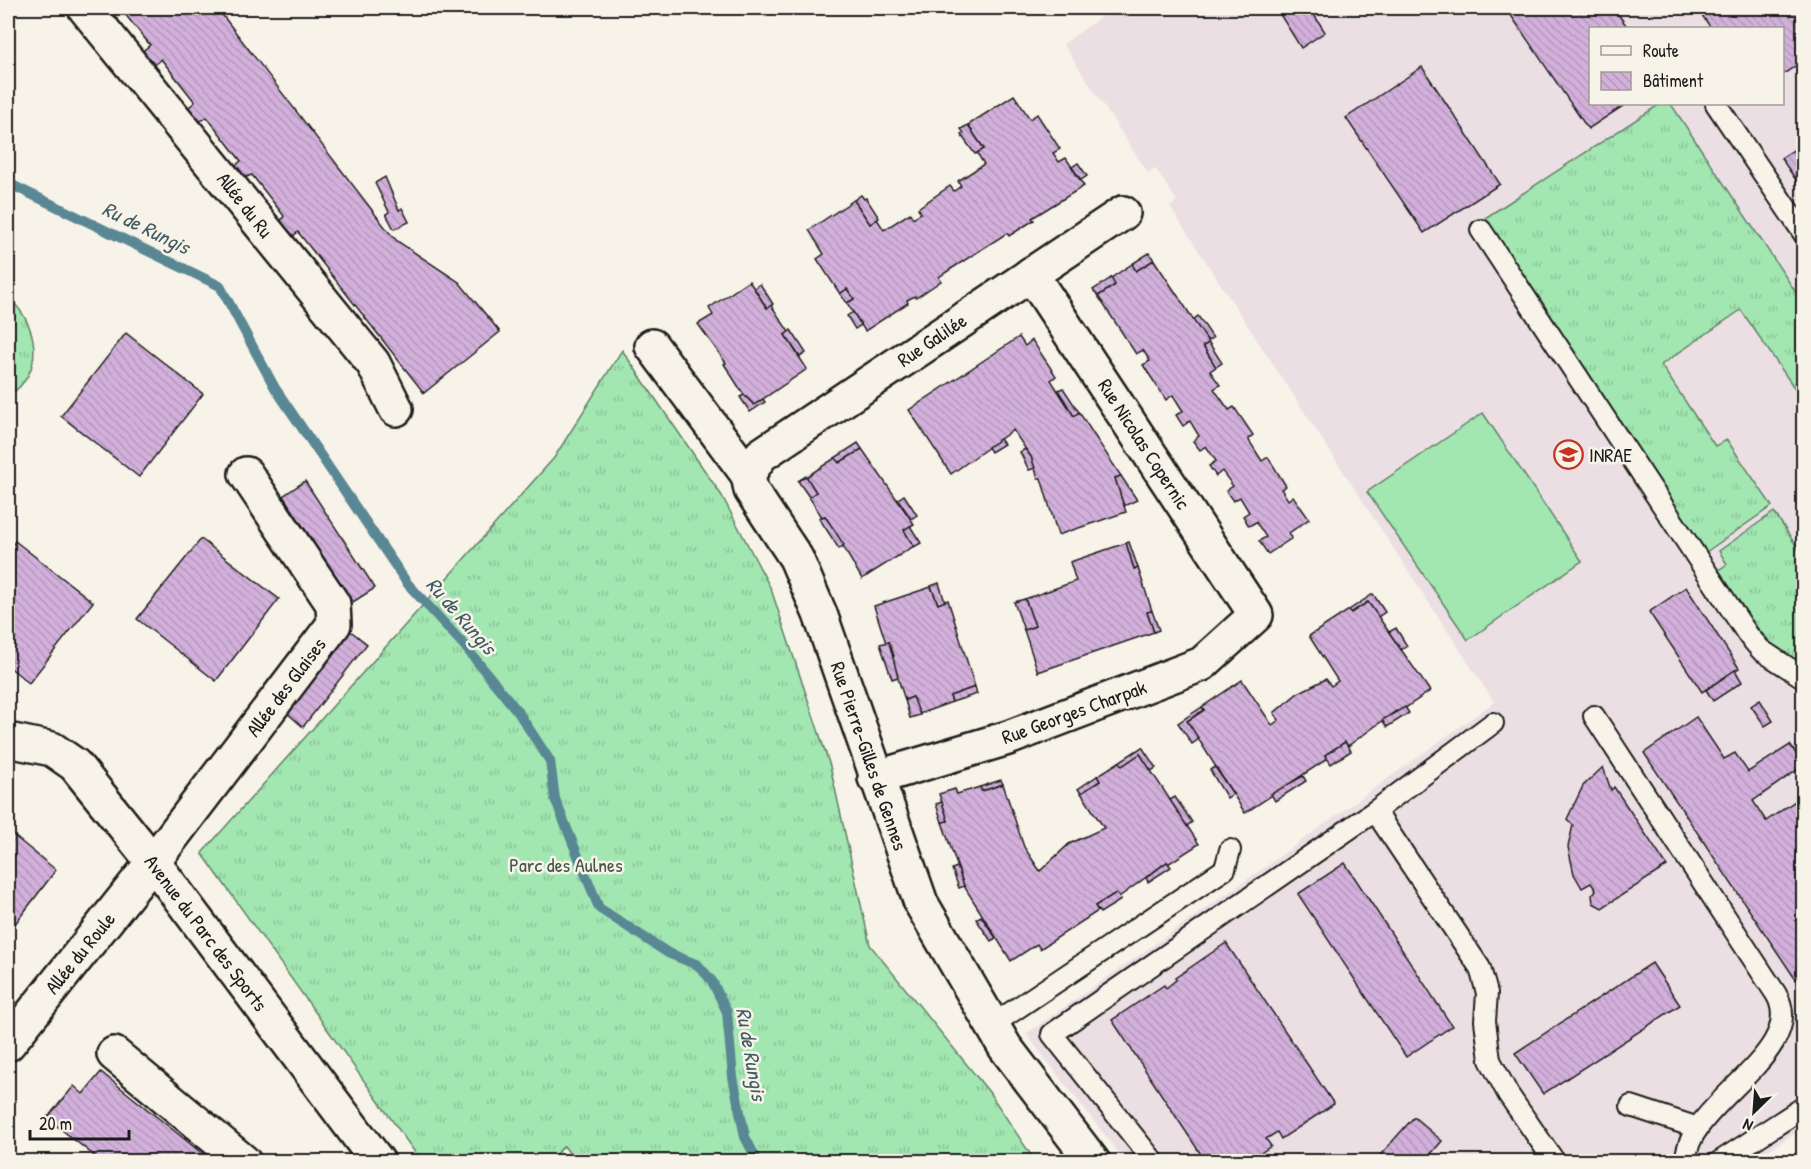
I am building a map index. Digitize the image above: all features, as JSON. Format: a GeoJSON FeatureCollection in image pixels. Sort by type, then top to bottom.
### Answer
{"type":"FeatureCollection","features":[{"type":"Feature","properties":{"kind":"street","name":"Allée du Ru"},"geometry":{"type":"LineString","coordinates":[[85,8],[373,363],[396,409]]}},
{"type":"Feature","properties":{"kind":"street","name":"Rue Galilée"},"geometry":{"type":"LineString","coordinates":[[748,475],[761,455],[1123,213]]}},
{"type":"Feature","properties":{"kind":"street","name":"Rue Nicolas Copernic"},"geometry":{"type":"LineString","coordinates":[[1031,274],[1256,615]]}},
{"type":"Feature","properties":{"kind":"street","name":"Rue Pierre-Gilles de Gennes"},"geometry":{"type":"LineString","coordinates":[[652,346],[748,475],[751,490],[796,558],[820,614],[875,778],[921,903],[1005,1047],[1093,1161]]}},
{"type":"Feature","properties":{"kind":"street","name":"Allée des Glaises"},"geometry":{"type":"LineString","coordinates":[[153,862],[334,624],[333,604],[246,474]]}},
{"type":"Feature","properties":{"kind":"street","name":"Rue Georges Charpak"},"geometry":{"type":"LineString","coordinates":[[875,778],[1008,738],[1202,664],[1256,615]]}},
{"type":"Feature","properties":{"kind":"street","name":"Avenue du Parc des Sports"},"geometry":{"type":"LineString","coordinates":[[8,740],[52,749],[75,765],[153,862],[378,1161]]}},
{"type":"Feature","properties":{"kind":"street","name":"Allée du Roule"},"geometry":{"type":"LineString","coordinates":[[8,1044],[153,862]]}},
{"type":"Feature","properties":{"kind":"street"},"geometry":{"type":"LineString","coordinates":[[114,1054],[244,1161]]}},
{"type":"Feature","properties":{"kind":"lane"},"geometry":{"type":"LineString","coordinates":[[1717,105],[1803,234]]}},
{"type":"Feature","properties":{"kind":"lane"},"geometry":{"type":"LineString","coordinates":[[1481,230],[1748,635],[1761,650],[1803,678]]}},
{"type":"Feature","properties":{"kind":"lane"},"geometry":{"type":"LineString","coordinates":[[1594,716],[1782,1003],[1784,1019],[1777,1038],[1698,1128],[1688,1149],[1686,1161]]}},
{"type":"Feature","properties":{"kind":"lane"},"geometry":{"type":"LineString","coordinates":[[1154,1161],[1052,1034],[1375,811],[1493,723]]}},
{"type":"Feature","properties":{"kind":"lane"},"geometry":{"type":"LineString","coordinates":[[1375,811],[1480,968],[1487,993],[1485,1021],[1490,1060],[1508,1094],[1555,1161]]}},
{"type":"Feature","properties":{"kind":"lane"},"geometry":{"type":"LineString","coordinates":[[992,1025],[1225,869],[1230,850]]}},
{"type":"Feature","properties":{"kind":"lane"},"geometry":{"type":"LineString","coordinates":[[1631,1106],[1698,1128]]}},
{"type":"Feature","properties":{"kind":"lane"},"geometry":{"type":"LineString","coordinates":[[1719,1161],[1803,1107]]}},
{"type":"Feature","properties":{"kind":"shaded area","name":"INRAE"},"geometry":{"type":"Polygon","coordinates":[[[1114,8],[1803,8],[1803,1128],[1752,1161],[1125,1161],[1026,1034],[1262,869],[1494,702],[1170,207],[1177,201],[1155,168],[1148,173],[1063,44],[1114,8]]]}},
{"type":"Feature","properties":{"kind":"green space"},"geometry":{"type":"Polygon","coordinates":[[[1658,105],[1672,105],[1803,303],[1803,391],[1802,389],[1797,392],[1741,310],[1661,365],[1715,446],[1727,440],[1772,506],[1706,552],[1485,218],[1658,105]]]}},
{"type":"Feature","properties":{"kind":"green space"},"geometry":{"type":"Polygon","coordinates":[[[8,297],[26,321],[32,334],[34,348],[33,362],[28,375],[8,396],[8,297]]]}},
{"type":"Feature","properties":{"kind":"green space","name":"Parc des Aulnes"},"geometry":{"type":"Polygon","coordinates":[[[622,350],[722,496],[771,589],[830,766],[870,945],[989,1092],[1035,1161],[576,1162],[564,1146],[549,1161],[421,1161],[202,853],[554,458],[622,350]]]}},
{"type":"Feature","properties":{"kind":"green space"},"geometry":{"type":"Polygon","coordinates":[[[1483,413],[1582,561],[1468,640],[1367,492],[1483,413]]]}},
{"type":"Feature","properties":{"kind":"green space"},"geometry":{"type":"Polygon","coordinates":[[[1774,512],[1803,556],[1803,668],[1765,637],[1719,570],[1727,564],[1719,551],[1774,512]]]}},
{"type":"Feature","properties":{"kind":"building"},"geometry":{"type":"Polygon","coordinates":[[[120,8],[217,8],[388,231],[397,241],[459,282],[500,332],[424,393],[298,232],[292,237],[278,225],[284,216],[252,175],[240,179],[234,171],[235,166],[241,161],[207,117],[201,121],[193,121],[189,116],[189,107],[195,102],[161,59],[154,66],[143,56],[144,50],[150,45],[120,8]]]}},
{"type":"Feature","properties":{"kind":"building"},"geometry":{"type":"Polygon","coordinates":[[[1276,8],[1310,8],[1325,32],[1301,48],[1276,8]]]}},
{"type":"Feature","properties":{"kind":"building"},"geometry":{"type":"Polygon","coordinates":[[[1506,8],[1614,8],[1627,27],[1589,27],[1589,105],[1624,105],[1588,129],[1506,8]]]}},
{"type":"Feature","properties":{"kind":"building"},"geometry":{"type":"Polygon","coordinates":[[[1697,8],[1804,8],[1804,60],[1784,74],[1784,27],[1710,27],[1697,8]]]}},
{"type":"Feature","properties":{"kind":"building"},"geometry":{"type":"Polygon","coordinates":[[[1422,67],[1500,184],[1424,233],[1346,118],[1422,67]]]}},
{"type":"Feature","properties":{"kind":"building"},"geometry":{"type":"Polygon","coordinates":[[[1014,95],[1030,119],[1037,114],[1060,149],[1053,153],[1059,162],[1066,158],[1084,186],[1032,218],[1034,220],[1009,236],[1007,233],[951,269],[939,277],[941,281],[916,298],[915,296],[907,300],[908,303],[865,331],[847,303],[854,299],[847,289],[840,294],[817,259],[824,254],[809,230],[854,200],[870,224],[877,219],[884,230],[910,213],[913,218],[921,213],[918,208],[950,186],[954,191],[961,186],[958,181],[984,164],[977,153],[984,149],[968,125],[1014,95]]]}},
{"type":"Feature","properties":{"kind":"building"},"geometry":{"type":"Polygon","coordinates":[[[968,125],[984,149],[975,154],[961,135],[964,133],[961,129],[968,125]]]}},
{"type":"Feature","properties":{"kind":"building"},"geometry":{"type":"Polygon","coordinates":[[[1804,133],[1804,192],[1781,158],[1800,146],[1795,138],[1804,133]]]}},
{"type":"Feature","properties":{"kind":"building"},"geometry":{"type":"Polygon","coordinates":[[[1078,163],[1087,176],[1081,180],[1072,167],[1078,163]]]}},
{"type":"Feature","properties":{"kind":"building"},"geometry":{"type":"Polygon","coordinates":[[[385,177],[399,210],[402,208],[409,222],[394,229],[386,214],[389,212],[375,183],[385,177]]]}},
{"type":"Feature","properties":{"kind":"building"},"geometry":{"type":"Polygon","coordinates":[[[861,195],[864,199],[866,198],[879,218],[870,224],[854,200],[861,195]]]}},
{"type":"Feature","properties":{"kind":"building"},"geometry":{"type":"Polygon","coordinates":[[[1149,253],[1154,260],[1136,271],[1132,264],[1149,253]]]}},
{"type":"Feature","properties":{"kind":"building"},"geometry":{"type":"Polygon","coordinates":[[[1154,260],[1209,343],[1203,346],[1216,367],[1210,371],[1220,385],[1214,389],[1229,410],[1234,407],[1253,435],[1248,439],[1262,461],[1268,457],[1286,486],[1281,489],[1288,500],[1293,496],[1309,519],[1289,533],[1292,538],[1268,554],[1259,541],[1266,537],[1256,522],[1249,526],[1243,516],[1249,512],[1240,497],[1233,501],[1226,491],[1233,486],[1222,471],[1216,476],[1209,466],[1216,461],[1206,446],[1200,450],[1193,441],[1199,436],[1190,421],[1183,426],[1176,415],[1183,411],[1173,395],[1166,400],[1143,365],[1150,361],[1143,350],[1136,354],[1098,296],[1115,285],[1111,278],[1132,264],[1136,271],[1154,260]]]}},
{"type":"Feature","properties":{"kind":"building"},"geometry":{"type":"Polygon","coordinates":[[[1111,278],[1115,285],[1098,296],[1093,290],[1111,278]]]}},
{"type":"Feature","properties":{"kind":"building"},"geometry":{"type":"Polygon","coordinates":[[[749,281],[767,308],[771,305],[789,332],[785,335],[807,369],[754,405],[744,395],[724,364],[726,363],[698,324],[713,315],[709,308],[749,281]]]}},
{"type":"Feature","properties":{"kind":"building"},"geometry":{"type":"Polygon","coordinates":[[[760,284],[773,304],[767,308],[754,288],[760,284]]]}},
{"type":"Feature","properties":{"kind":"building"},"geometry":{"type":"Polygon","coordinates":[[[847,289],[854,299],[847,303],[840,294],[847,289]]]}},
{"type":"Feature","properties":{"kind":"building"},"geometry":{"type":"Polygon","coordinates":[[[853,312],[861,325],[855,329],[847,316],[853,312]]]}},
{"type":"Feature","properties":{"kind":"building"},"geometry":{"type":"Polygon","coordinates":[[[1198,316],[1213,338],[1208,341],[1193,320],[1198,316]]]}},
{"type":"Feature","properties":{"kind":"building"},"geometry":{"type":"Polygon","coordinates":[[[791,330],[806,353],[800,357],[785,335],[791,330]]]}},
{"type":"Feature","properties":{"kind":"building"},"geometry":{"type":"Polygon","coordinates":[[[126,333],[203,394],[139,477],[61,416],[126,333]]]}},
{"type":"Feature","properties":{"kind":"building"},"geometry":{"type":"Polygon","coordinates":[[[1019,337],[1025,346],[1032,340],[1056,376],[1051,380],[1074,416],[1079,412],[1121,476],[1115,478],[1126,512],[1058,535],[1041,478],[1038,478],[1031,457],[1013,430],[951,474],[909,410],[1019,337]]]}},
{"type":"Feature","properties":{"kind":"building"},"geometry":{"type":"Polygon","coordinates":[[[1209,343],[1222,363],[1216,367],[1203,346],[1209,343]]]}},
{"type":"Feature","properties":{"kind":"building"},"geometry":{"type":"Polygon","coordinates":[[[1063,388],[1079,412],[1074,416],[1058,390],[1063,388]]]}},
{"type":"Feature","properties":{"kind":"building"},"geometry":{"type":"Polygon","coordinates":[[[744,395],[754,405],[763,399],[765,402],[750,412],[740,397],[744,395]]]}},
{"type":"Feature","properties":{"kind":"building"},"geometry":{"type":"Polygon","coordinates":[[[1000,439],[1004,444],[991,452],[988,447],[1000,439]]]}},
{"type":"Feature","properties":{"kind":"building"},"geometry":{"type":"Polygon","coordinates":[[[858,443],[862,449],[839,463],[835,458],[858,443]]]}},
{"type":"Feature","properties":{"kind":"building"},"geometry":{"type":"Polygon","coordinates":[[[862,449],[914,524],[904,530],[914,546],[862,579],[825,516],[822,517],[809,497],[816,492],[806,477],[835,458],[839,463],[862,449]]]}},
{"type":"Feature","properties":{"kind":"building"},"geometry":{"type":"Polygon","coordinates":[[[1025,449],[1035,468],[1029,470],[1020,452],[1025,449]]]}},
{"type":"Feature","properties":{"kind":"building"},"geometry":{"type":"Polygon","coordinates":[[[806,476],[816,492],[809,497],[798,481],[806,476]]]}},
{"type":"Feature","properties":{"kind":"building"},"geometry":{"type":"Polygon","coordinates":[[[1121,476],[1137,500],[1124,506],[1115,478],[1121,476]]]}},
{"type":"Feature","properties":{"kind":"building"},"geometry":{"type":"Polygon","coordinates":[[[305,481],[375,588],[353,602],[283,496],[305,481]]]}},
{"type":"Feature","properties":{"kind":"building"},"geometry":{"type":"Polygon","coordinates":[[[904,495],[917,515],[911,519],[898,499],[904,495]]]}},
{"type":"Feature","properties":{"kind":"building"},"geometry":{"type":"Polygon","coordinates":[[[825,516],[844,545],[839,549],[819,518],[825,516]]]}},
{"type":"Feature","properties":{"kind":"building"},"geometry":{"type":"Polygon","coordinates":[[[910,526],[921,543],[914,547],[904,530],[910,526]]]}},
{"type":"Feature","properties":{"kind":"building"},"geometry":{"type":"Polygon","coordinates":[[[201,539],[279,599],[216,681],[137,619],[201,539]]]}},
{"type":"Feature","properties":{"kind":"building"},"geometry":{"type":"Polygon","coordinates":[[[15,541],[93,602],[29,683],[8,666],[8,551],[15,541]]]}},
{"type":"Feature","properties":{"kind":"building"},"geometry":{"type":"Polygon","coordinates":[[[1129,542],[1138,568],[1134,569],[1126,543],[1129,542]]]}},
{"type":"Feature","properties":{"kind":"building"},"geometry":{"type":"Polygon","coordinates":[[[1126,543],[1134,569],[1138,568],[1152,611],[1147,612],[1154,632],[1038,672],[1024,630],[1035,626],[1025,599],[1076,581],[1070,562],[1126,543]]]}},
{"type":"Feature","properties":{"kind":"building"},"geometry":{"type":"Polygon","coordinates":[[[939,583],[945,602],[938,604],[931,586],[939,583]]]}},
{"type":"Feature","properties":{"kind":"building"},"geometry":{"type":"Polygon","coordinates":[[[931,587],[938,604],[948,600],[975,687],[950,696],[952,702],[919,714],[913,697],[905,700],[891,657],[894,656],[889,642],[886,643],[874,606],[931,587]]]}},
{"type":"Feature","properties":{"kind":"building"},"geometry":{"type":"Polygon","coordinates":[[[1686,587],[1739,668],[1702,692],[1649,612],[1686,587]]]}},
{"type":"Feature","properties":{"kind":"building"},"geometry":{"type":"Polygon","coordinates":[[[1373,594],[1385,612],[1378,617],[1368,602],[1351,613],[1349,610],[1373,594]]]}},
{"type":"Feature","properties":{"kind":"building"},"geometry":{"type":"Polygon","coordinates":[[[1025,599],[1035,626],[1024,630],[1014,602],[1025,599]]]}},
{"type":"Feature","properties":{"kind":"building"},"geometry":{"type":"Polygon","coordinates":[[[1368,602],[1430,691],[1398,713],[1396,711],[1348,746],[1345,742],[1325,755],[1327,759],[1245,813],[1187,721],[1204,710],[1202,707],[1242,680],[1272,725],[1279,720],[1274,713],[1298,693],[1326,679],[1331,686],[1338,681],[1309,636],[1349,610],[1351,613],[1368,602]]]}},
{"type":"Feature","properties":{"kind":"building"},"geometry":{"type":"Polygon","coordinates":[[[1152,611],[1159,630],[1154,632],[1147,612],[1152,611]]]}},
{"type":"Feature","properties":{"kind":"building"},"geometry":{"type":"Polygon","coordinates":[[[1396,628],[1407,646],[1401,650],[1389,632],[1396,628]]]}},
{"type":"Feature","properties":{"kind":"building"},"geometry":{"type":"Polygon","coordinates":[[[348,629],[367,644],[303,727],[285,711],[348,629]]]}},
{"type":"Feature","properties":{"kind":"building"},"geometry":{"type":"Polygon","coordinates":[[[889,642],[898,677],[892,679],[880,644],[889,642]]]}},
{"type":"Feature","properties":{"kind":"building"},"geometry":{"type":"Polygon","coordinates":[[[1735,670],[1742,682],[1713,701],[1706,690],[1735,670]]]}},
{"type":"Feature","properties":{"kind":"building"},"geometry":{"type":"Polygon","coordinates":[[[975,687],[977,694],[952,702],[950,696],[975,687]]]}},
{"type":"Feature","properties":{"kind":"building"},"geometry":{"type":"Polygon","coordinates":[[[913,697],[920,715],[910,718],[905,700],[913,697]]]}},
{"type":"Feature","properties":{"kind":"building"},"geometry":{"type":"Polygon","coordinates":[[[1760,700],[1773,721],[1765,726],[1751,706],[1760,700]]]}},
{"type":"Feature","properties":{"kind":"building"},"geometry":{"type":"Polygon","coordinates":[[[1202,707],[1204,710],[1187,721],[1199,739],[1192,744],[1178,723],[1202,707]]]}},
{"type":"Feature","properties":{"kind":"building"},"geometry":{"type":"Polygon","coordinates":[[[1405,707],[1409,713],[1387,727],[1382,720],[1405,707]]]}},
{"type":"Feature","properties":{"kind":"building"},"geometry":{"type":"Polygon","coordinates":[[[1696,717],[1724,759],[1735,753],[1748,772],[1790,745],[1804,765],[1753,801],[1766,821],[1804,795],[1804,992],[1644,753],[1696,717]]]}},
{"type":"Feature","properties":{"kind":"building"},"geometry":{"type":"Polygon","coordinates":[[[1345,742],[1351,751],[1331,764],[1325,755],[1345,742]]]}},
{"type":"Feature","properties":{"kind":"building"},"geometry":{"type":"Polygon","coordinates":[[[1142,747],[1156,768],[1151,771],[1140,754],[1122,766],[1119,762],[1142,747]]]}},
{"type":"Feature","properties":{"kind":"building"},"geometry":{"type":"Polygon","coordinates":[[[1140,754],[1199,844],[1168,864],[1167,862],[1119,897],[1116,893],[1095,906],[1098,911],[1040,949],[1037,944],[1011,961],[964,886],[942,822],[948,821],[939,794],[955,789],[957,794],[980,787],[982,791],[1003,784],[1024,847],[1040,871],[1069,844],[1104,828],[1081,793],[1100,781],[1097,776],[1119,762],[1122,766],[1140,754]]]}},
{"type":"Feature","properties":{"kind":"building"},"geometry":{"type":"Polygon","coordinates":[[[1215,767],[1233,794],[1227,798],[1210,770],[1215,767]]]}},
{"type":"Feature","properties":{"kind":"building"},"geometry":{"type":"Polygon","coordinates":[[[1603,767],[1611,790],[1614,787],[1667,866],[1602,908],[1593,903],[1592,895],[1596,890],[1591,883],[1582,888],[1574,874],[1568,847],[1573,825],[1567,819],[1583,786],[1603,767]]]}},
{"type":"Feature","properties":{"kind":"building"},"geometry":{"type":"Polygon","coordinates":[[[1097,776],[1100,781],[1081,793],[1078,789],[1097,776]]]}},
{"type":"Feature","properties":{"kind":"building"},"geometry":{"type":"Polygon","coordinates":[[[1303,776],[1306,781],[1275,801],[1271,794],[1303,776]]]}},
{"type":"Feature","properties":{"kind":"building"},"geometry":{"type":"Polygon","coordinates":[[[1001,780],[1003,784],[982,791],[980,787],[1001,780]]]}},
{"type":"Feature","properties":{"kind":"building"},"geometry":{"type":"Polygon","coordinates":[[[1175,797],[1192,822],[1187,826],[1170,800],[1175,797]]]}},
{"type":"Feature","properties":{"kind":"building"},"geometry":{"type":"Polygon","coordinates":[[[942,802],[948,821],[942,822],[936,804],[942,802]]]}},
{"type":"Feature","properties":{"kind":"building"},"geometry":{"type":"Polygon","coordinates":[[[8,831],[56,870],[8,933],[8,831]]]}},
{"type":"Feature","properties":{"kind":"building"},"geometry":{"type":"Polygon","coordinates":[[[1167,862],[1171,867],[1148,882],[1146,878],[1167,862]]]}},
{"type":"Feature","properties":{"kind":"building"},"geometry":{"type":"Polygon","coordinates":[[[1345,863],[1452,1026],[1406,1057],[1298,894],[1345,863]]]}},
{"type":"Feature","properties":{"kind":"building"},"geometry":{"type":"Polygon","coordinates":[[[957,867],[964,886],[959,888],[952,869],[957,867]]]}},
{"type":"Feature","properties":{"kind":"building"},"geometry":{"type":"Polygon","coordinates":[[[1116,893],[1121,900],[1100,913],[1095,906],[1116,893]]]}},
{"type":"Feature","properties":{"kind":"building"},"geometry":{"type":"Polygon","coordinates":[[[981,916],[996,938],[991,941],[976,919],[981,916]]]}},
{"type":"Feature","properties":{"kind":"building"},"geometry":{"type":"Polygon","coordinates":[[[1226,943],[1334,1104],[1281,1139],[1277,1132],[1266,1139],[1271,1146],[1247,1162],[1206,1162],[1112,1020],[1164,985],[1166,988],[1176,980],[1175,978],[1226,943]]]}},
{"type":"Feature","properties":{"kind":"building"},"geometry":{"type":"Polygon","coordinates":[[[1652,963],[1680,1005],[1543,1094],[1515,1053],[1652,963]]]}},
{"type":"Feature","properties":{"kind":"building"},"geometry":{"type":"Polygon","coordinates":[[[101,1072],[213,1162],[102,1162],[47,1118],[74,1086],[83,1094],[101,1072]]]}},
{"type":"Feature","properties":{"kind":"building"},"geometry":{"type":"Polygon","coordinates":[[[1414,1117],[1442,1141],[1424,1162],[1374,1162],[1414,1117]]]}},
{"type":"Feature","properties":{"kind":"waterway","name":"Ru de Rungis"},"geometry":{"type":"LineString","coordinates":[[8,183],[220,286],[275,388],[407,583],[463,644],[518,712],[550,761],[555,799],[599,908],[668,953],[698,965],[712,981],[727,1012],[733,1077],[745,1137],[758,1162]]}},
{"type":"Feature","properties":{"kind":"place","name":"INRAE"},"geometry":{"type":"Point","coordinates":[1568,455]}}]}
